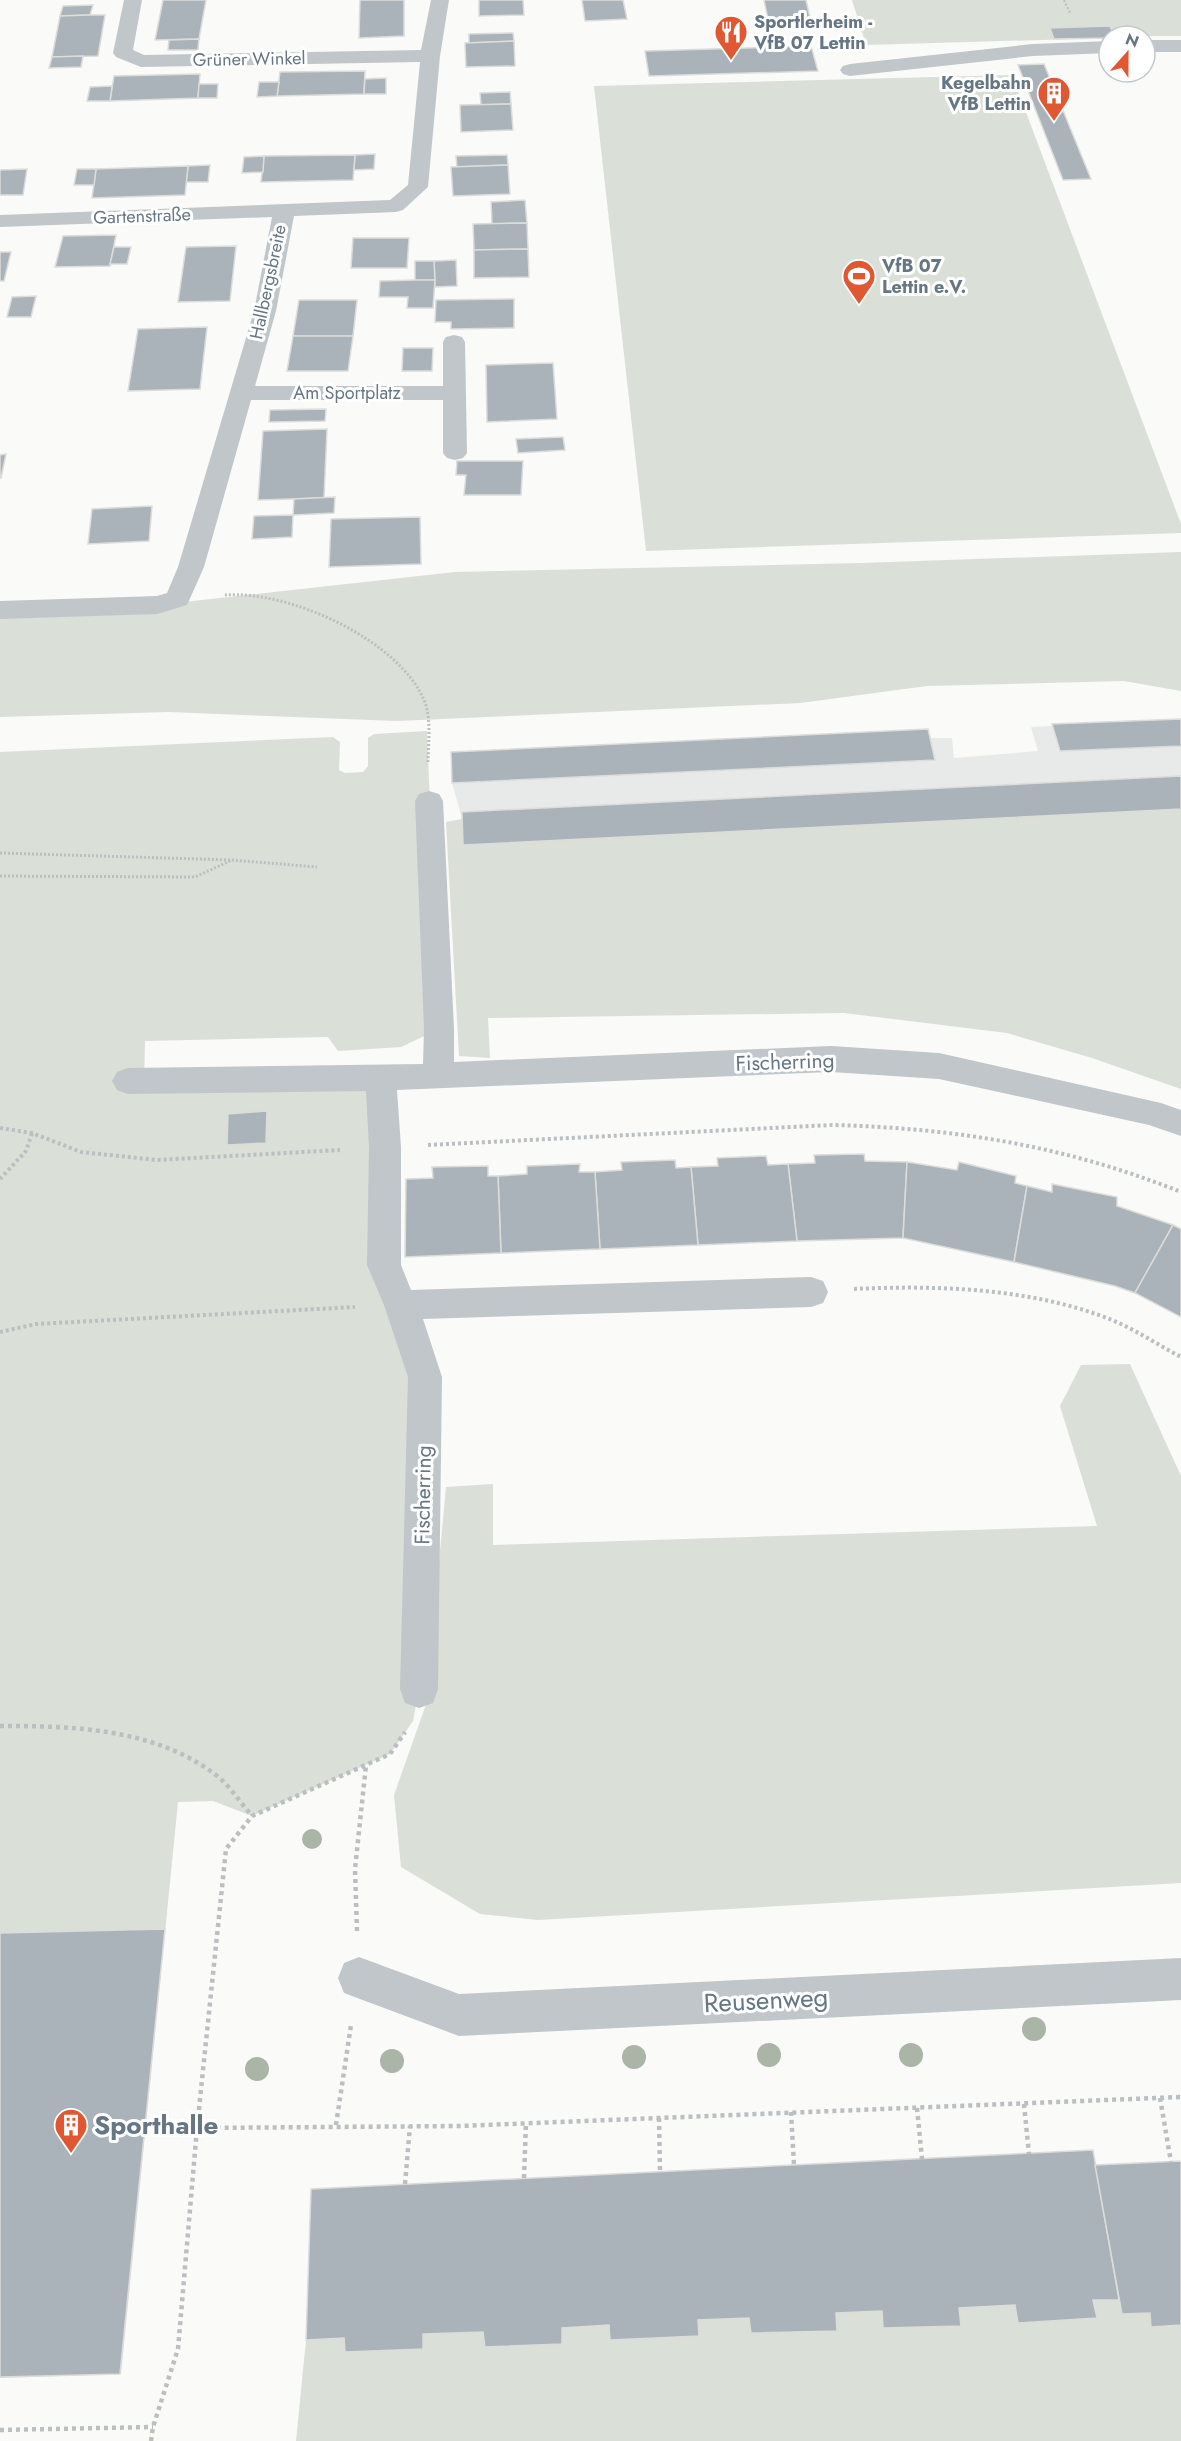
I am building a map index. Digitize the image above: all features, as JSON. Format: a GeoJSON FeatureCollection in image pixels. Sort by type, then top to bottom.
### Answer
{"type":"FeatureCollection","features":[{"type":"Feature","properties":{"kind":"street","name":"Grüner Winkel"},"geometry":{"type":"LineString","coordinates":[[133,0],[123,53],[141,61],[430,56]]}},
{"type":"Feature","properties":{"kind":"street","name":"Hallbergsbreite"},"geometry":{"type":"LineString","coordinates":[[178,599],[191,567],[265,311],[284,212],[396,206],[418,187],[430,56],[440,0]]}},
{"type":"Feature","properties":{"kind":"street"},"geometry":{"type":"LineString","coordinates":[[1157,46],[1181,46]]}},
{"type":"Feature","properties":{"kind":"street"},"geometry":{"type":"LineString","coordinates":[[850,70],[1033,50],[1097,47]]}},
{"type":"Feature","properties":{"kind":"street","name":"Gartenstraße"},"geometry":{"type":"LineString","coordinates":[[0,221],[284,212]]}},
{"type":"Feature","properties":{"kind":"street"},"geometry":{"type":"LineString","coordinates":[[454,342],[455,453]]}},
{"type":"Feature","properties":{"kind":"street","name":"Am Sportplatz"},"geometry":{"type":"LineString","coordinates":[[240,393],[454,393]]}},
{"type":"Feature","properties":{"kind":"street"},"geometry":{"type":"LineString","coordinates":[[0,610],[157,605],[178,599]]}},
{"type":"Feature","properties":{"kind":"street"},"geometry":{"type":"LineString","coordinates":[[429,801],[439,1029],[438,1075]]}},
{"type":"Feature","properties":{"kind":"street","name":"Fischerring"},"geometry":{"type":"LineString","coordinates":[[128,1081],[381,1078],[843,1060],[939,1066],[1150,1112],[1181,1123]]}},
{"type":"Feature","properties":{"kind":"street","name":"Fischerring"},"geometry":{"type":"LineString","coordinates":[[381,1078],[385,1147],[384,1265],[401,1305],[425,1377],[419,1689]]}},
{"type":"Feature","properties":{"kind":"street"},"geometry":{"type":"LineString","coordinates":[[401,1305],[811,1292]]}},
{"type":"Feature","properties":{"kind":"street","name":"Reusenweg"},"geometry":{"type":"LineString","coordinates":[[358,1978],[459,2015],[1181,1979]]}},
{"type":"Feature","properties":{"kind":"path"},"geometry":{"type":"LineString","coordinates":[[178,599],[240,593],[327,616],[365,635],[389,654],[412,678],[425,702],[428,745]]}},
{"type":"Feature","properties":{"kind":"path"},"geometry":{"type":"LineString","coordinates":[[0,853],[232,860],[316,867]]}},
{"type":"Feature","properties":{"kind":"path"},"geometry":{"type":"LineString","coordinates":[[0,876],[195,877],[232,860]]}},
{"type":"Feature","properties":{"kind":"path"},"geometry":{"type":"LineString","coordinates":[[0,1128],[32,1134],[81,1152],[157,1160],[832,1125],[890,1125],[978,1136],[1054,1150],[1137,1173],[1181,1192]]}},
{"type":"Feature","properties":{"kind":"path"},"geometry":{"type":"LineString","coordinates":[[0,1179],[26,1151],[32,1134]]}},
{"type":"Feature","properties":{"kind":"path"},"geometry":{"type":"LineString","coordinates":[[811,1292],[896,1286],[1027,1296],[1105,1317],[1181,1357]]}},
{"type":"Feature","properties":{"kind":"path"},"geometry":{"type":"LineString","coordinates":[[0,1332],[36,1324],[76,1321],[401,1305]]}},
{"type":"Feature","properties":{"kind":"path"},"geometry":{"type":"LineString","coordinates":[[151,2441],[153,2427],[177,2349],[226,1849],[252,1816],[390,1754],[413,1721],[419,1689]]}},
{"type":"Feature","properties":{"kind":"path"},"geometry":{"type":"LineString","coordinates":[[0,1726],[116,1733],[173,1749],[213,1773],[252,1816]]}},
{"type":"Feature","properties":{"kind":"path"},"geometry":{"type":"LineString","coordinates":[[145,2134],[197,2128],[526,2123],[1181,2097]]}},
{"type":"Feature","properties":{"kind":"path"},"geometry":{"type":"LineString","coordinates":[[1160,2098],[1171,2162]]}},
{"type":"Feature","properties":{"kind":"path"},"geometry":{"type":"LineString","coordinates":[[1023,2104],[1029,2154]]}},
{"type":"Feature","properties":{"kind":"path"},"geometry":{"type":"LineString","coordinates":[[917,2108],[922,2159]]}},
{"type":"Feature","properties":{"kind":"path"},"geometry":{"type":"LineString","coordinates":[[791,2112],[794,2165]]}},
{"type":"Feature","properties":{"kind":"path"},"geometry":{"type":"LineString","coordinates":[[659,2118],[660,2171]]}},
{"type":"Feature","properties":{"kind":"path"},"geometry":{"type":"LineString","coordinates":[[524,2178],[526,2123]]}},
{"type":"Feature","properties":{"kind":"path"},"geometry":{"type":"LineString","coordinates":[[405,2184],[410,2126]]}},
{"type":"Feature","properties":{"kind":"path"},"geometry":{"type":"LineString","coordinates":[[0,2430],[153,2427]]}},
{"type":"Feature","properties":{"kind":"shaded area"},"geometry":{"type":"Polygon","coordinates":[[[852,0],[1181,0],[1181,36],[1157,36],[1157,24],[1097,24],[1097,38],[866,45],[852,0]]]}},
{"type":"Feature","properties":{"kind":"shaded area","name":"VfB 07 Lettin e.V."},"geometry":{"type":"Polygon","coordinates":[[[1012,75],[1181,524],[1181,533],[646,551],[594,86],[1012,75]]]}},
{"type":"Feature","properties":{"kind":"shaded area"},"geometry":{"type":"Polygon","coordinates":[[[1181,552],[1181,691],[1124,681],[927,686],[800,703],[397,721],[168,712],[0,717],[0,614],[157,605],[455,572],[861,563],[1181,552]]]}},
{"type":"Feature","properties":{"kind":"shaded area"},"geometry":{"type":"Polygon","coordinates":[[[1181,719],[1181,809],[462,819],[452,783],[451,752],[928,729],[931,738],[952,738],[954,758],[1038,751],[1031,727],[1181,719]]]}},
{"type":"Feature","properties":{"kind":"shaded area"},"geometry":{"type":"Polygon","coordinates":[[[427,731],[439,1029],[401,1047],[338,1051],[328,1037],[145,1041],[144,1081],[381,1078],[384,1265],[425,1377],[419,1689],[413,1721],[390,1754],[252,1816],[213,1801],[178,1802],[121,2374],[0,2378],[0,752],[333,737],[340,742],[339,770],[345,773],[363,772],[368,766],[368,738],[374,734],[427,731]]]}},
{"type":"Feature","properties":{"kind":"shaded area"},"geometry":{"type":"Polygon","coordinates":[[[1181,809],[1181,1089],[1092,1058],[1007,1033],[844,1013],[488,1018],[490,1058],[459,1056],[446,822],[462,819],[1181,809]]]}},
{"type":"Feature","properties":{"kind":"shaded area"},"geometry":{"type":"Polygon","coordinates":[[[1130,1364],[1181,1476],[1181,1883],[538,1920],[480,1914],[401,1867],[394,1795],[436,1676],[439,1562],[446,1487],[493,1484],[493,1545],[1097,1526],[1060,1406],[1081,1365],[1130,1364]]]}},
{"type":"Feature","properties":{"kind":"shaded area"},"geometry":{"type":"Polygon","coordinates":[[[1093,2300],[1119,2300],[1122,2314],[1150,2313],[1151,2327],[1181,2325],[1181,2441],[296,2441],[306,2340],[344,2338],[345,2352],[423,2349],[423,2334],[483,2332],[485,2347],[562,2343],[562,2328],[609,2325],[610,2340],[698,2336],[698,2320],[749,2318],[752,2333],[836,2331],[836,2313],[882,2311],[884,2328],[960,2326],[959,2308],[1015,2305],[1018,2323],[1096,2318],[1093,2300]]]}},
{"type":"Feature","properties":{"kind":"building"},"geometry":{"type":"Polygon","coordinates":[[[163,0],[206,0],[199,39],[155,40],[163,0]]]}},
{"type":"Feature","properties":{"kind":"building"},"geometry":{"type":"Polygon","coordinates":[[[360,0],[404,0],[404,36],[359,38],[360,0]]]}},
{"type":"Feature","properties":{"kind":"building"},"geometry":{"type":"Polygon","coordinates":[[[479,0],[523,0],[524,15],[479,16],[479,0]]]}},
{"type":"Feature","properties":{"kind":"building"},"geometry":{"type":"Polygon","coordinates":[[[582,0],[623,0],[627,19],[585,21],[582,0]]]}},
{"type":"Feature","properties":{"kind":"building"},"geometry":{"type":"Polygon","coordinates":[[[764,0],[806,0],[810,18],[768,19],[764,0]]]}},
{"type":"Feature","properties":{"kind":"building"},"geometry":{"type":"Polygon","coordinates":[[[93,5],[90,15],[60,16],[63,6],[93,5]]]}},
{"type":"Feature","properties":{"kind":"building"},"geometry":{"type":"Polygon","coordinates":[[[105,15],[98,56],[52,57],[60,16],[105,15]]]}},
{"type":"Feature","properties":{"kind":"building"},"geometry":{"type":"Polygon","coordinates":[[[1097,26],[1097,38],[1054,39],[1050,28],[1097,26]]]}},
{"type":"Feature","properties":{"kind":"building"},"geometry":{"type":"Polygon","coordinates":[[[513,33],[514,41],[469,43],[469,34],[513,33]]]}},
{"type":"Feature","properties":{"kind":"building"},"geometry":{"type":"Polygon","coordinates":[[[199,39],[198,50],[168,50],[169,40],[199,39]]]}},
{"type":"Feature","properties":{"kind":"building"},"geometry":{"type":"Polygon","coordinates":[[[514,41],[515,66],[466,67],[465,43],[514,41]]]}},
{"type":"Feature","properties":{"kind":"building","name":"Sportlerheim - VfB 07 Lettin"},"geometry":{"type":"Polygon","coordinates":[[[811,46],[818,71],[649,76],[645,51],[811,46]]]}},
{"type":"Feature","properties":{"kind":"building"},"geometry":{"type":"Polygon","coordinates":[[[83,56],[81,67],[49,68],[52,57],[83,56]]]}},
{"type":"Feature","properties":{"kind":"building","name":"Kegelbahn VfB Lettin"},"geometry":{"type":"Polygon","coordinates":[[[1044,64],[1091,179],[1063,180],[1018,65],[1044,64]]]}},
{"type":"Feature","properties":{"kind":"building"},"geometry":{"type":"Polygon","coordinates":[[[365,71],[364,94],[277,96],[280,72],[365,71]]]}},
{"type":"Feature","properties":{"kind":"building"},"geometry":{"type":"Polygon","coordinates":[[[200,74],[198,98],[110,101],[114,76],[200,74]]]}},
{"type":"Feature","properties":{"kind":"building"},"geometry":{"type":"Polygon","coordinates":[[[386,78],[386,94],[364,94],[365,79],[386,78]]]}},
{"type":"Feature","properties":{"kind":"building"},"geometry":{"type":"Polygon","coordinates":[[[259,82],[279,82],[277,96],[257,97],[259,82]]]}},
{"type":"Feature","properties":{"kind":"building"},"geometry":{"type":"Polygon","coordinates":[[[199,84],[218,84],[217,98],[198,98],[199,84]]]}},
{"type":"Feature","properties":{"kind":"building"},"geometry":{"type":"Polygon","coordinates":[[[112,86],[110,101],[87,101],[90,87],[112,86]]]}},
{"type":"Feature","properties":{"kind":"building"},"geometry":{"type":"Polygon","coordinates":[[[510,92],[511,104],[481,105],[480,93],[510,92]]]}},
{"type":"Feature","properties":{"kind":"building"},"geometry":{"type":"Polygon","coordinates":[[[511,104],[513,130],[461,132],[460,105],[511,104]]]}},
{"type":"Feature","properties":{"kind":"building"},"geometry":{"type":"Polygon","coordinates":[[[375,154],[374,169],[354,170],[355,155],[375,154]]]}},
{"type":"Feature","properties":{"kind":"building"},"geometry":{"type":"Polygon","coordinates":[[[355,155],[353,180],[261,182],[264,156],[355,155]]]}},
{"type":"Feature","properties":{"kind":"building"},"geometry":{"type":"Polygon","coordinates":[[[507,155],[508,165],[457,167],[456,156],[507,155]]]}},
{"type":"Feature","properties":{"kind":"building"},"geometry":{"type":"Polygon","coordinates":[[[264,156],[263,172],[242,173],[244,157],[264,156]]]}},
{"type":"Feature","properties":{"kind":"building"},"geometry":{"type":"Polygon","coordinates":[[[210,165],[208,182],[186,182],[188,166],[210,165]]]}},
{"type":"Feature","properties":{"kind":"building"},"geometry":{"type":"Polygon","coordinates":[[[508,165],[510,194],[453,196],[451,167],[508,165]]]}},
{"type":"Feature","properties":{"kind":"building"},"geometry":{"type":"Polygon","coordinates":[[[188,166],[185,195],[92,198],[96,169],[188,166]]]}},
{"type":"Feature","properties":{"kind":"building"},"geometry":{"type":"Polygon","coordinates":[[[27,169],[23,195],[0,195],[0,170],[27,169]]]}},
{"type":"Feature","properties":{"kind":"building"},"geometry":{"type":"Polygon","coordinates":[[[77,169],[96,169],[94,185],[74,185],[77,169]]]}},
{"type":"Feature","properties":{"kind":"building"},"geometry":{"type":"Polygon","coordinates":[[[525,200],[527,223],[492,224],[491,202],[525,200]]]}},
{"type":"Feature","properties":{"kind":"building"},"geometry":{"type":"Polygon","coordinates":[[[527,223],[528,249],[474,250],[473,224],[527,223]]]}},
{"type":"Feature","properties":{"kind":"building"},"geometry":{"type":"Polygon","coordinates":[[[116,235],[110,266],[55,267],[63,236],[116,235]]]}},
{"type":"Feature","properties":{"kind":"building"},"geometry":{"type":"Polygon","coordinates":[[[353,238],[409,238],[407,268],[351,268],[353,238]]]}},
{"type":"Feature","properties":{"kind":"building"},"geometry":{"type":"Polygon","coordinates":[[[236,246],[230,301],[178,302],[186,247],[236,246]]]}},
{"type":"Feature","properties":{"kind":"building"},"geometry":{"type":"Polygon","coordinates":[[[114,247],[131,247],[127,264],[110,264],[114,247]]]}},
{"type":"Feature","properties":{"kind":"building"},"geometry":{"type":"Polygon","coordinates":[[[528,249],[529,277],[474,278],[474,250],[528,249]]]}},
{"type":"Feature","properties":{"kind":"building"},"geometry":{"type":"Polygon","coordinates":[[[0,252],[11,252],[4,281],[0,281],[0,252]]]}},
{"type":"Feature","properties":{"kind":"building"},"geometry":{"type":"Polygon","coordinates":[[[456,260],[457,286],[435,287],[434,261],[456,260]]]}},
{"type":"Feature","properties":{"kind":"building"},"geometry":{"type":"Polygon","coordinates":[[[415,261],[434,261],[435,280],[415,280],[415,261]]]}},
{"type":"Feature","properties":{"kind":"building"},"geometry":{"type":"Polygon","coordinates":[[[435,280],[433,308],[407,308],[408,297],[379,297],[380,281],[435,280]]]}},
{"type":"Feature","properties":{"kind":"building"},"geometry":{"type":"Polygon","coordinates":[[[36,296],[31,317],[7,317],[12,297],[36,296]]]}},
{"type":"Feature","properties":{"kind":"building"},"geometry":{"type":"Polygon","coordinates":[[[514,299],[514,328],[451,329],[451,322],[435,322],[436,300],[514,299]]]}},
{"type":"Feature","properties":{"kind":"building"},"geometry":{"type":"Polygon","coordinates":[[[299,300],[357,300],[353,336],[293,336],[299,300]]]}},
{"type":"Feature","properties":{"kind":"building"},"geometry":{"type":"Polygon","coordinates":[[[207,327],[200,389],[128,391],[138,329],[207,327]]]}},
{"type":"Feature","properties":{"kind":"building"},"geometry":{"type":"Polygon","coordinates":[[[293,336],[353,336],[348,371],[287,371],[293,336]]]}},
{"type":"Feature","properties":{"kind":"building"},"geometry":{"type":"Polygon","coordinates":[[[403,348],[433,348],[432,371],[402,371],[403,348]]]}},
{"type":"Feature","properties":{"kind":"building"},"geometry":{"type":"Polygon","coordinates":[[[553,363],[557,419],[487,422],[486,365],[553,363]]]}},
{"type":"Feature","properties":{"kind":"building"},"geometry":{"type":"Polygon","coordinates":[[[326,409],[325,421],[269,422],[270,410],[326,409]]]}},
{"type":"Feature","properties":{"kind":"building"},"geometry":{"type":"Polygon","coordinates":[[[327,429],[324,498],[258,500],[263,431],[327,429]]]}},
{"type":"Feature","properties":{"kind":"building"},"geometry":{"type":"Polygon","coordinates":[[[563,437],[565,450],[518,453],[516,439],[563,437]]]}},
{"type":"Feature","properties":{"kind":"building"},"geometry":{"type":"Polygon","coordinates":[[[6,454],[1,478],[0,478],[0,455],[6,454]]]}},
{"type":"Feature","properties":{"kind":"building"},"geometry":{"type":"Polygon","coordinates":[[[457,461],[523,461],[521,495],[464,495],[466,475],[456,475],[457,461]]]}},
{"type":"Feature","properties":{"kind":"building"},"geometry":{"type":"Polygon","coordinates":[[[335,497],[334,513],[293,515],[294,499],[335,497]]]}},
{"type":"Feature","properties":{"kind":"building"},"geometry":{"type":"Polygon","coordinates":[[[152,506],[149,541],[88,544],[92,509],[152,506]]]}},
{"type":"Feature","properties":{"kind":"building"},"geometry":{"type":"Polygon","coordinates":[[[293,515],[292,537],[252,539],[254,516],[293,515]]]}},
{"type":"Feature","properties":{"kind":"building"},"geometry":{"type":"Polygon","coordinates":[[[420,517],[421,564],[329,567],[331,519],[420,517]]]}},
{"type":"Feature","properties":{"kind":"building"},"geometry":{"type":"Polygon","coordinates":[[[1181,719],[1181,746],[1060,751],[1052,724],[1181,719]]]}},
{"type":"Feature","properties":{"kind":"building"},"geometry":{"type":"Polygon","coordinates":[[[928,729],[935,760],[452,783],[451,752],[928,729]]]}},
{"type":"Feature","properties":{"kind":"building"},"geometry":{"type":"Polygon","coordinates":[[[1181,776],[1181,809],[463,845],[462,812],[1181,776]]]}},
{"type":"Feature","properties":{"kind":"building"},"geometry":{"type":"Polygon","coordinates":[[[267,1111],[266,1143],[227,1145],[228,1114],[267,1111]]]}},
{"type":"Feature","properties":{"kind":"building"},"geometry":{"type":"Polygon","coordinates":[[[864,1154],[865,1161],[907,1162],[903,1238],[797,1241],[788,1164],[815,1163],[814,1155],[864,1154]]]}},
{"type":"Feature","properties":{"kind":"building"},"geometry":{"type":"Polygon","coordinates":[[[766,1156],[768,1165],[788,1164],[797,1241],[698,1245],[691,1167],[718,1166],[717,1158],[766,1156]]]}},
{"type":"Feature","properties":{"kind":"building"},"geometry":{"type":"Polygon","coordinates":[[[675,1160],[676,1168],[691,1167],[698,1245],[600,1249],[595,1172],[622,1170],[621,1162],[675,1160]]]}},
{"type":"Feature","properties":{"kind":"building"},"geometry":{"type":"Polygon","coordinates":[[[907,1162],[957,1170],[959,1162],[1016,1176],[1015,1183],[1027,1186],[1014,1262],[903,1238],[907,1162]]]}},
{"type":"Feature","properties":{"kind":"building"},"geometry":{"type":"Polygon","coordinates":[[[580,1164],[579,1172],[595,1172],[600,1249],[501,1253],[498,1176],[527,1174],[527,1166],[580,1164]]]}},
{"type":"Feature","properties":{"kind":"building"},"geometry":{"type":"Polygon","coordinates":[[[488,1166],[488,1176],[498,1176],[501,1253],[405,1257],[406,1179],[433,1178],[432,1167],[488,1166]]]}},
{"type":"Feature","properties":{"kind":"building"},"geometry":{"type":"Polygon","coordinates":[[[1052,1184],[1117,1197],[1117,1206],[1173,1225],[1135,1293],[1115,1286],[1014,1262],[1027,1186],[1052,1192],[1052,1184]]]}},
{"type":"Feature","properties":{"kind":"building"},"geometry":{"type":"Polygon","coordinates":[[[1173,1225],[1181,1229],[1181,1317],[1135,1293],[1173,1225]]]}},
{"type":"Feature","properties":{"kind":"building","name":"Sporthalle"},"geometry":{"type":"Polygon","coordinates":[[[165,1929],[120,2374],[0,2377],[0,1933],[165,1929]]]}},
{"type":"Feature","properties":{"kind":"building"},"geometry":{"type":"Polygon","coordinates":[[[1093,2150],[1119,2300],[1093,2300],[1097,2318],[1018,2323],[1015,2305],[959,2308],[961,2326],[883,2328],[882,2311],[836,2313],[837,2331],[751,2333],[749,2318],[698,2320],[699,2336],[610,2340],[609,2325],[562,2328],[562,2344],[485,2347],[483,2332],[423,2334],[423,2349],[345,2352],[344,2338],[306,2340],[311,2189],[1093,2150]]]}},
{"type":"Feature","properties":{"kind":"building"},"geometry":{"type":"Polygon","coordinates":[[[1181,2161],[1181,2325],[1151,2327],[1150,2313],[1122,2314],[1095,2165],[1181,2161]]]}},
{"type":"Feature","properties":{"kind":"place","name":"Sportlerheim - VfB 07 Lettin"},"geometry":{"type":"Point","coordinates":[731,61]}},
{"type":"Feature","properties":{"kind":"place","name":"Kegelbahn VfB Lettin"},"geometry":{"type":"Point","coordinates":[1054,122]}},
{"type":"Feature","properties":{"kind":"place","name":"VfB 07 Lettin e.V."},"geometry":{"type":"Point","coordinates":[859,305]}},
{"type":"Feature","properties":{"kind":"place","name":"Sporthalle"},"geometry":{"type":"Point","coordinates":[71,2154]}}]}
